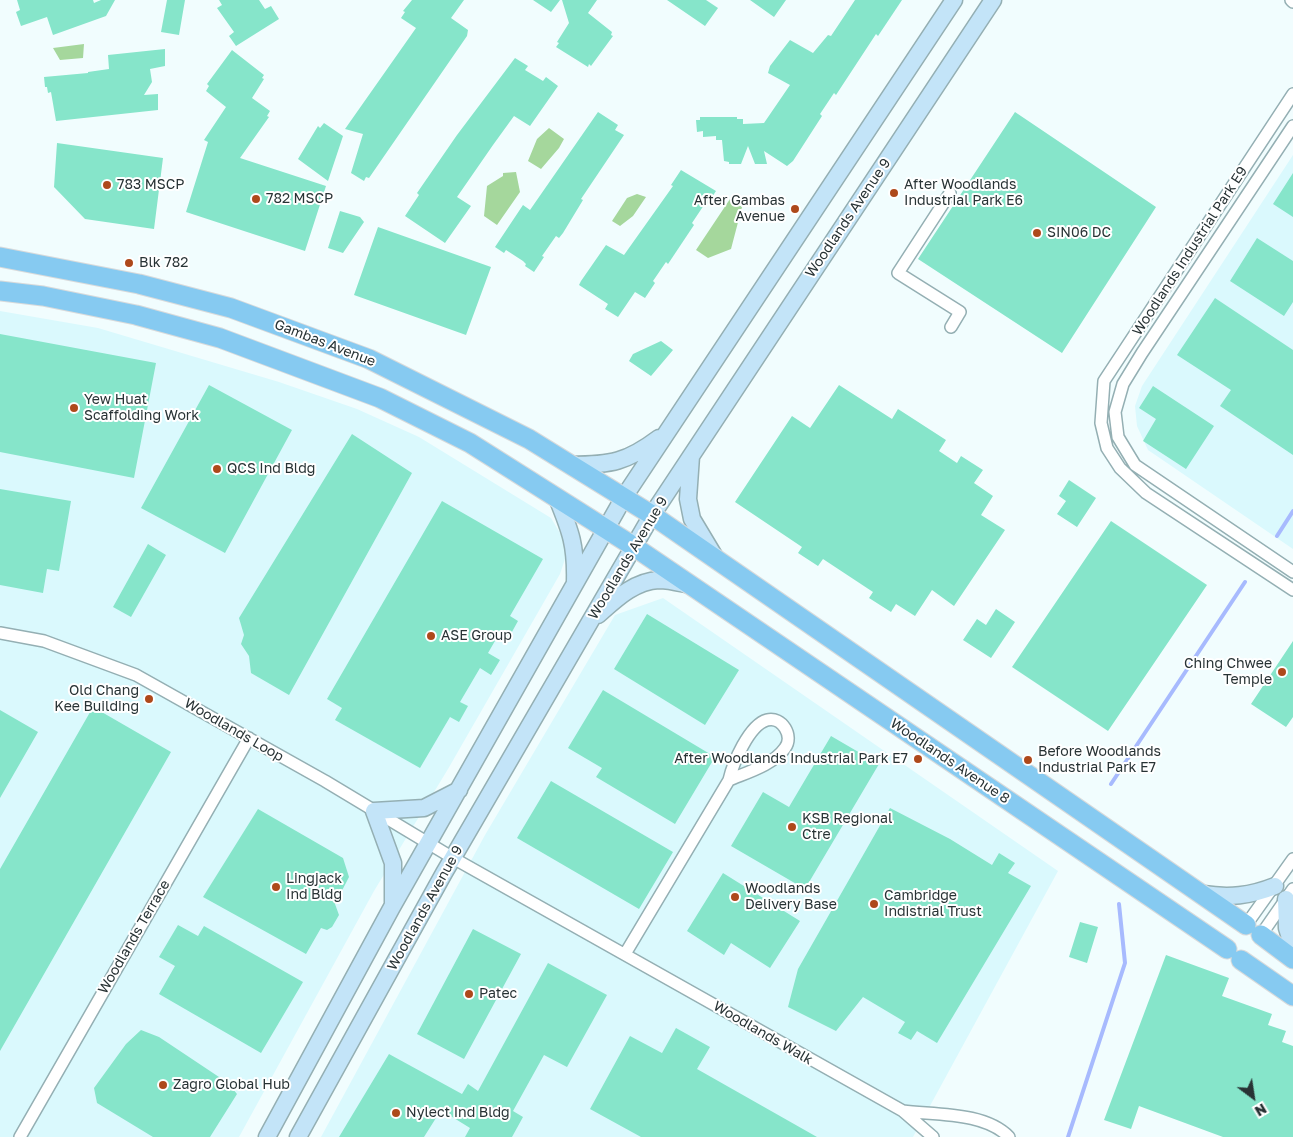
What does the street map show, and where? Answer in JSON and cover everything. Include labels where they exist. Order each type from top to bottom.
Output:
[{"type":"main road","name":"Woodlands Avenue 9","points":[[298,1137],[453,858],[633,546],[993,0]]},
{"type":"main road","name":"Woodlands Avenue 9","points":[[267,1137],[392,907],[624,497],[949,3]]},
{"type":"main road","name":"Gambas Avenue","points":[[0,257],[139,284],[231,308],[305,334],[369,360],[455,400],[571,464],[624,497]]},
{"type":"main road","points":[[0,291],[43,296],[136,315],[220,338],[380,398],[470,443],[605,530]]},
{"type":"main road","points":[[571,464],[602,464],[623,460],[638,454],[668,432]]},
{"type":"main road","points":[[691,456],[688,499],[692,519],[716,559]]},
{"type":"main road","points":[[624,497],[1203,894],[1293,959]]},
{"type":"main road","points":[[557,498],[576,554],[575,584]]},
{"type":"main road","name":"Woodlands Avenue 8","points":[[605,530],[633,546],[1293,996]]},
{"type":"main road","points":[[588,623],[622,594],[638,585],[658,580],[690,585]]},
{"type":"main road","points":[[392,907],[393,863],[374,811],[424,808],[460,788]]},
{"type":"main road","points":[[1203,894],[1225,897],[1253,894],[1275,886]]},
{"type":"main road","points":[[1289,894],[1287,928],[1293,948]]},
{"type":"street","name":"Woodlands Industrial Park E9","points":[[1293,94],[1104,381],[1100,413],[1107,448],[1120,468],[1146,493],[1293,590]]},
{"type":"street","name":"Woodlands Industrial Park E9","points":[[1293,126],[1142,353],[1123,384],[1114,412],[1118,438],[1135,466],[1293,572]]},
{"type":"street","points":[[950,193],[898,273],[960,312],[951,327]]},
{"type":"street","name":"Woodlands Loop","points":[[0,633],[44,641],[136,675],[249,738],[429,842],[453,858]]},
{"type":"street","points":[[625,954],[728,780],[733,762],[755,727],[766,720],[772,720],[780,722],[786,728],[789,738],[787,746],[779,754],[766,764],[728,780]]},
{"type":"street","name":"Woodlands Terrace","points":[[20,1137],[249,738]]},
{"type":"street","name":"Woodlands Walk","points":[[453,858],[903,1111],[933,1137]]},
{"type":"street","points":[[1253,930],[1275,886],[1293,859]]},
{"type":"street","points":[[1253,930],[1289,894]]},
{"type":"street","name":"Woodlands Walk","points":[[903,1111],[983,1120],[1002,1130],[1009,1137]]},
{"type":"shaded area","points":[[1293,155],[1293,549],[1148,450],[1137,426],[1135,406],[1142,386]]},
{"type":"shaded area","points":[[0,311],[98,328],[279,382],[357,409],[419,437],[551,518],[563,538],[566,556],[560,574],[448,769],[374,891],[239,1137],[0,1137]]},
{"type":"shaded area","points":[[663,598],[1058,871],[913,1137],[321,1137],[485,835],[615,615]]},
{"type":"green space","points":[[84,44],[83,58],[60,60],[53,48]]},
{"type":"green space","points":[[549,128],[564,139],[559,148],[541,169],[528,161],[537,139]]},
{"type":"green space","points":[[516,172],[520,192],[497,225],[484,216],[487,186],[503,176],[503,173]]},
{"type":"green space","points":[[637,194],[646,197],[633,216],[620,226],[612,221],[627,198]]},
{"type":"green space","points":[[730,199],[742,207],[731,249],[708,258],[696,250]]},
{"type":"building","points":[[17,0],[93,0],[94,3],[101,0],[115,0],[106,16],[53,35],[47,17],[21,26],[16,12],[20,10]]},
{"type":"building","points":[[167,0],[185,0],[179,35],[161,32]]},
{"type":"building","points":[[219,0],[259,0],[265,9],[271,6],[279,19],[236,46],[229,36],[234,32],[217,8],[222,5]]},
{"type":"building","points":[[412,0],[464,0],[451,18],[468,30],[467,36],[369,178],[366,177],[364,181],[351,173],[363,134],[345,129],[416,28],[401,18],[405,12],[403,11]]},
{"type":"building","points":[[533,0],[560,0],[551,12]]},
{"type":"building","points":[[562,0],[597,0],[588,13],[612,32],[611,35],[613,36],[591,66],[589,64],[588,67],[556,47],[559,43],[557,42],[569,23]]},
{"type":"building","points":[[667,0],[706,0],[718,8],[705,26]]},
{"type":"building","points":[[750,0],[786,0],[774,17]]},
{"type":"building","points":[[855,0],[902,0],[878,36],[876,34],[836,95],[834,93],[820,114],[822,116],[793,161],[787,166],[764,151],[767,164],[755,164],[748,146],[741,164],[729,164],[729,162],[724,161],[722,140],[716,140],[716,136],[703,137],[703,131],[697,132],[696,120],[700,120],[700,117],[737,117],[737,119],[743,119],[743,124],[764,123],[790,85],[768,73],[770,66],[790,40],[813,53],[828,35],[831,36]]},
{"type":"building","points":[[165,49],[165,66],[150,69],[152,82],[144,95],[158,94],[158,110],[56,121],[51,92],[48,93],[47,87],[45,87],[44,77],[109,69],[108,55]]},
{"type":"building","name":"782 MSCP","points":[[232,50],[264,75],[262,78],[264,79],[252,98],[270,111],[267,116],[269,117],[240,158],[326,186],[305,251],[186,212],[208,142],[204,140],[226,107],[206,91],[209,86],[207,84]]},
{"type":"building","points":[[515,58],[528,66],[525,70],[543,81],[546,77],[558,86],[530,126],[514,116],[493,145],[457,197],[471,206],[445,243],[405,216],[419,195],[417,193],[457,135]]},
{"type":"building","points":[[598,112],[618,125],[615,130],[624,135],[581,199],[583,200],[563,233],[559,238],[556,236],[542,256],[544,257],[534,272],[525,266],[526,264],[523,261],[506,250],[504,253],[495,247],[523,205],[530,210]]},
{"type":"building","name":"SIN06 DC","points":[[1015,112],[1156,207],[1062,353],[918,259]]},
{"type":"building","points":[[324,123],[343,136],[328,181],[298,159],[318,126],[320,128]]},
{"type":"building","name":"783 MSCP","points":[[57,143],[163,158],[154,229],[85,219],[54,187]]},
{"type":"building","points":[[681,170],[716,191],[692,223],[694,225],[668,264],[666,262],[653,281],[655,283],[645,298],[635,292],[618,317],[605,309],[608,304],[579,285],[606,245],[624,255],[673,186],[671,185]]},
{"type":"building","points":[[1293,173],[1293,217],[1273,204]]},
{"type":"building","points":[[340,211],[360,217],[364,222],[343,253],[328,248]]},
{"type":"building","points":[[378,227],[491,267],[466,335],[354,295]]},
{"type":"building","points":[[1257,238],[1293,261],[1293,302],[1284,316],[1230,281]]},
{"type":"building","points":[[1215,298],[1293,350],[1293,455],[1220,406],[1231,390],[1177,355]]},
{"type":"building","name":"Yew Huat Scaffolding Work","points":[[0,334],[156,363],[134,478],[0,452]]},
{"type":"building","points":[[661,341],[673,350],[651,376],[629,361],[633,354]]},
{"type":"building","name":"QCS Ind Bldg","points":[[209,385],[292,430],[225,553],[141,508]]},
{"type":"building","points":[[839,385],[892,419],[898,409],[946,440],[939,451],[957,463],[961,456],[983,470],[974,483],[993,496],[981,515],[1005,530],[954,606],[932,590],[915,616],[896,604],[891,612],[869,598],[873,592],[823,559],[818,566],[798,553],[802,547],[735,502],[792,416],[810,428]]},
{"type":"building","points":[[1153,386],[1214,426],[1186,469],[1143,441],[1156,419],[1139,408]]},
{"type":"building","points":[[352,434],[412,473],[289,695],[251,673],[249,656],[241,644],[244,635],[239,618]]},
{"type":"building","points":[[1069,480],[1096,498],[1077,527],[1057,514],[1066,501],[1059,496]]},
{"type":"building","points":[[0,489],[71,501],[59,571],[47,569],[43,593],[0,585]]},
{"type":"building","name":"ASE Group","points":[[442,501],[543,559],[510,616],[518,621],[508,639],[499,634],[488,653],[500,660],[491,675],[480,668],[460,702],[468,706],[459,722],[450,717],[420,768],[335,720],[342,708],[327,699]]},
{"type":"building","points":[[1111,521],[1207,585],[1108,731],[1012,667]]},
{"type":"building","points":[[148,544],[166,555],[131,617],[113,607]]},
{"type":"building","points":[[996,609],[1015,622],[991,658],[963,640],[977,619],[986,625]]},
{"type":"building","points":[[647,614],[739,670],[705,725],[614,669]]},
{"type":"building","name":"Ching Chwee Temple","points":[[1293,641],[1293,717],[1286,727],[1251,704]]},
{"type":"building","points":[[603,690],[715,757],[675,824],[596,777],[602,768],[568,748]]},
{"type":"building","points":[[93,707],[171,752],[0,1051],[0,869]]},
{"type":"building","points":[[0,710],[38,732],[0,798]]},
{"type":"building","name":"KSB Regional Ctre","points":[[831,736],[879,764],[805,889],[731,846],[763,792],[789,807]]},
{"type":"building","points":[[551,781],[673,852],[639,909],[517,838]]},
{"type":"building","points":[[890,808],[950,839],[992,865],[999,853],[1015,863],[1008,873],[1031,886],[937,1043],[917,1031],[911,1040],[898,1033],[905,1022],[863,997],[836,1031],[788,1007],[798,969]]},
{"type":"building","name":"Lingjack Ind Bldg","points":[[258,809],[343,858],[349,877],[335,904],[339,915],[332,927],[327,930],[321,928],[306,954],[203,897]]},
{"type":"building","name":"Woodlands Delivery Base","points":[[723,873],[800,921],[770,968],[731,943],[724,955],[687,931]]},
{"type":"building","points":[[1080,922],[1098,927],[1087,963],[1069,957]]},
{"type":"building","points":[[178,925],[198,936],[204,926],[303,982],[261,1053],[159,994],[175,966],[159,957]]},
{"type":"building","name":"Patec","points":[[473,929],[521,954],[464,1059],[417,1034]]},
{"type":"building","points":[[1166,955],[1229,978],[1222,996],[1272,1014],[1268,1025],[1286,1031],[1282,1042],[1293,1046],[1293,1137],[1223,1137],[1139,1106],[1131,1129],[1104,1120]]},
{"type":"building","points":[[548,963],[607,995],[567,1067],[544,1055],[513,1111],[523,1117],[512,1137],[465,1137],[470,1128],[441,1110],[424,1137],[339,1137],[389,1054],[462,1094],[468,1084],[478,1091]]},
{"type":"building","points":[[676,1028],[710,1047],[697,1069],[817,1137],[641,1137],[590,1109],[630,1036],[662,1053]]},
{"type":"building","name":"Zagro Global Hub","points":[[141,1030],[159,1037],[228,1083],[237,1094],[210,1137],[153,1137],[97,1103],[94,1088],[126,1044]]},
{"type":"waterway","points":[[1277,536],[1293,511]]},
{"type":"waterway","points":[[1111,784],[1245,582]]},
{"type":"waterway","points":[[1068,1137],[1125,963],[1119,904]]},
{"type":"place","name":"783 MSCP","points":[[107,185]]},
{"type":"place","name":"After Woodlands Industrial Park E6","points":[[894,193]]},
{"type":"place","name":"782 MSCP","points":[[256,199]]},
{"type":"place","name":"After Gambas Avenue","points":[[795,209]]},
{"type":"place","name":"SIN06 DC","points":[[1037,233]]},
{"type":"place","name":"Blk 782","points":[[129,263]]},
{"type":"place","name":"Yew Huat Scaffolding Work","points":[[74,408]]},
{"type":"place","name":"QCS Ind Bldg","points":[[217,469]]},
{"type":"place","name":"ASE Group","points":[[431,636]]},
{"type":"place","name":"Ching Chwee Temple","points":[[1282,672]]},
{"type":"place","name":"Old Chang Kee Building","points":[[149,699]]},
{"type":"place","name":"After Woodlands Industrial Park E7","points":[[918,759]]},
{"type":"place","name":"Before Woodlands Industrial Park E7","points":[[1028,760]]},
{"type":"place","name":"KSB Regional Ctre","points":[[792,827]]},
{"type":"place","name":"Lingjack Ind Bldg","points":[[276,887]]},
{"type":"place","name":"Woodlands Delivery Base","points":[[735,897]]},
{"type":"place","name":"Cambridge Indistrial Trust","points":[[874,904]]},
{"type":"place","name":"Patec","points":[[469,994]]},
{"type":"place","name":"Zagro Global Hub","points":[[163,1085]]},
{"type":"place","name":"Nylect Ind Bldg","points":[[396,1113]]}]
